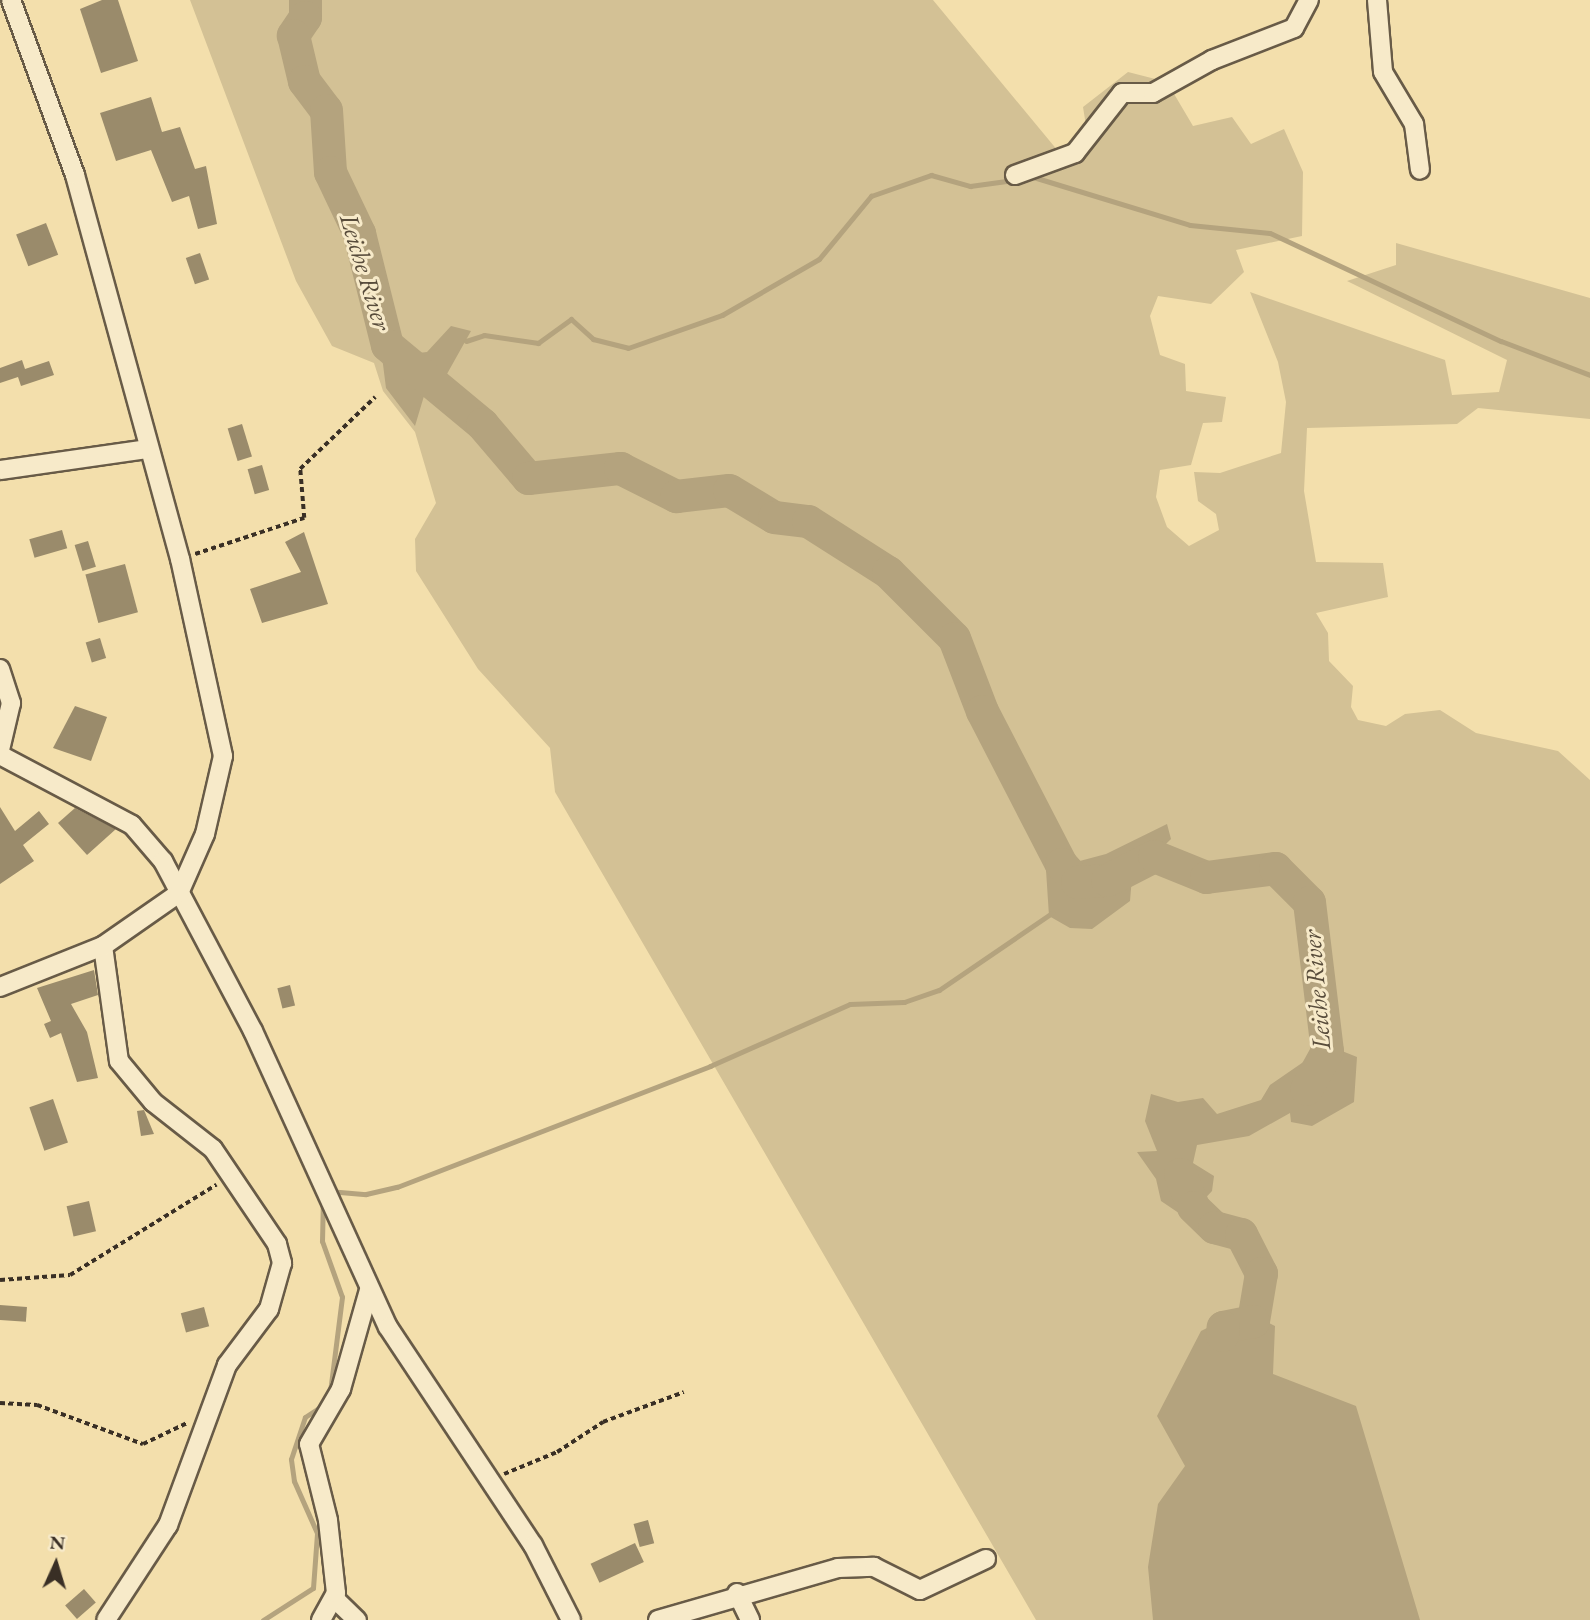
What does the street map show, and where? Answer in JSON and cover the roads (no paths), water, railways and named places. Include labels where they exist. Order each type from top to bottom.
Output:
[{"type":"street","points":[[0,987],[103,946],[179,893],[205,834],[223,756],[180,559],[147,449],[75,175],[11,0]]},
{"type":"street","points":[[1015,175],[1075,153],[1122,93],[1153,93],[1212,60],[1294,28],[1303,21],[1309,0]]},
{"type":"street","points":[[1377,0],[1383,72],[1414,124],[1420,170]]},
{"type":"street","points":[[0,470],[147,449]]},
{"type":"street","points":[[0,669],[11,704],[0,750]]},
{"type":"street","points":[[0,755],[132,825],[149,841],[253,1031],[369,1290],[407,1360],[491,1482],[571,1620]]},
{"type":"street","points":[[103,946],[120,1061],[169,1118],[203,1138],[277,1244],[282,1263],[269,1309],[227,1365],[168,1525],[106,1620]]},
{"type":"street","points":[[357,1620],[336,1600],[328,1520],[309,1444],[341,1389],[369,1290]]},
{"type":"street","points":[[658,1620],[737,1594],[863,1566],[920,1590],[986,1559]]},
{"type":"street","points":[[737,1594],[750,1620]]},
{"type":"street","points":[[321,1620],[336,1600]]},
{"type":"waterway","points":[[305,0],[305,17],[293,35],[304,81],[326,110],[330,172],[359,233],[387,345],[482,424],[528,478],[620,468],[676,496],[729,490],[774,517],[808,521],[888,572],[954,638],[982,711],[1061,864],[1077,882],[1107,880],[1154,856],[1206,877],[1275,868],[1309,902],[1327,1051],[1306,1089]]},
{"type":"waterway","points":[[466,341],[484,335],[538,343],[571,319],[593,339],[628,348],[722,315],[819,259],[871,196],[931,175],[970,186],[1014,180]]},
{"type":"waterway","points":[[1030,176],[1190,225],[1270,233],[1501,341],[1590,375]]},
{"type":"waterway","points":[[328,1191],[366,1194],[397,1187],[710,1066],[850,1004],[904,1002],[939,990],[1052,913]]},
{"type":"waterway","name":"Leiche River","points":[[1180,1174],[1193,1207],[1214,1227],[1241,1234],[1261,1273],[1253,1321],[1223,1327],[1222,1335]]},
{"type":"waterway","points":[[323,1197],[322,1241],[342,1297],[330,1392]]},
{"type":"waterway","points":[[263,1620],[313,1588],[317,1533],[294,1481],[291,1459],[305,1417],[325,1404]]}]
